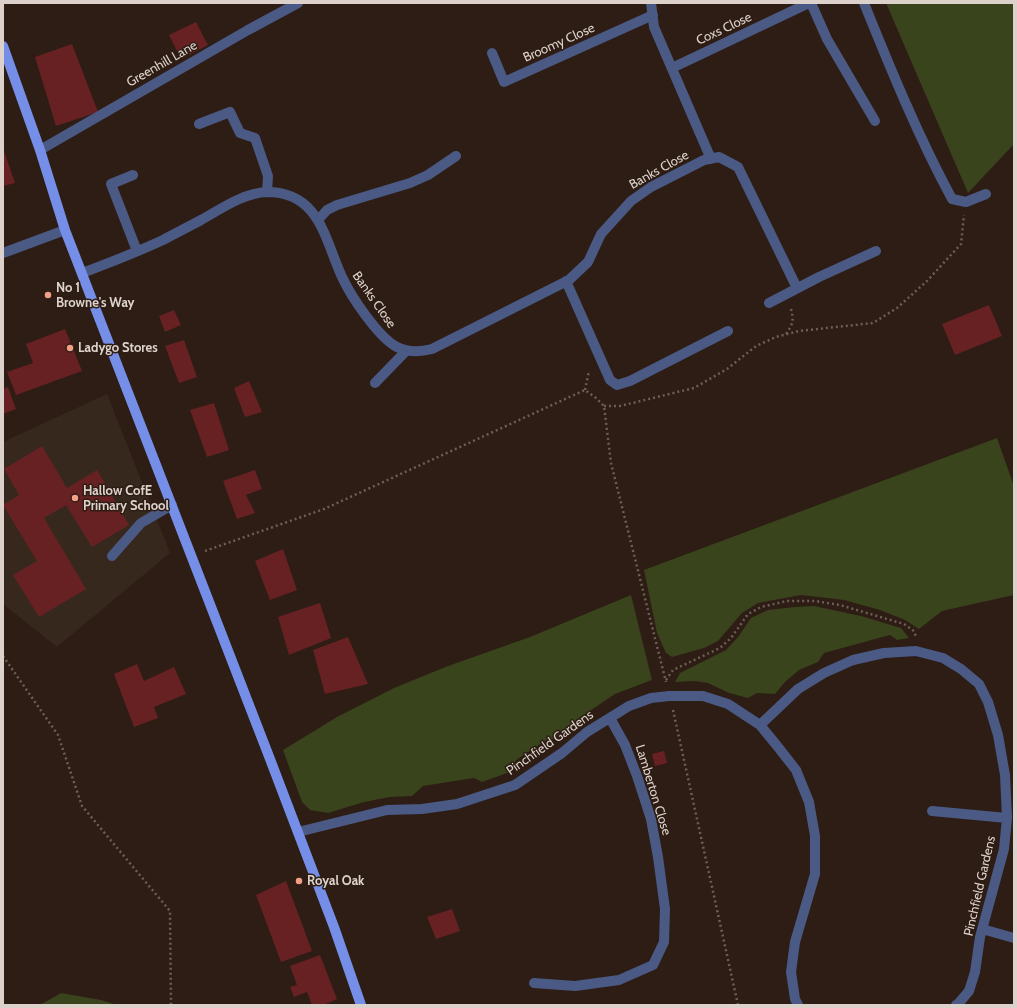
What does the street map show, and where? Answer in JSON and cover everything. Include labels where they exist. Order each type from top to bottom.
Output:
[{"type":"main road","points":[[3,46],[40,150],[65,230],[298,832],[361,1005]]},
{"type":"street","name":"Greenhill Lane","points":[[40,150],[248,30],[298,3]]},
{"type":"street","name":"Banks Close","points":[[651,3],[654,27],[711,159]]},
{"type":"street","name":"Coxs Close","points":[[672,68],[810,3],[827,39],[874,121]]},
{"type":"street","points":[[864,3],[902,96],[934,166],[952,199],[966,202],[986,194]]},
{"type":"street","name":"Broomy Close","points":[[492,53],[504,82],[652,15]]},
{"type":"street","points":[[199,124],[230,112],[240,133],[254,138],[268,176],[267,192]]},
{"type":"street","points":[[318,220],[327,210],[337,204],[410,183],[428,175],[456,156]]},
{"type":"street","name":"Banks Close","points":[[82,273],[137,251],[190,226],[244,197],[267,192],[286,195],[303,203],[318,220],[327,239],[337,267],[349,291],[368,318],[387,340],[396,347],[424,352],[566,281],[588,262],[601,234],[630,201],[664,180],[704,160],[719,157],[738,167],[797,288]]},
{"type":"street","points":[[132,175],[111,184],[137,251]]},
{"type":"street","points":[[3,253],[65,230]]},
{"type":"street","points":[[769,303],[819,277],[876,251]]},
{"type":"street","points":[[566,281],[610,380],[617,385],[630,381],[728,331]]},
{"type":"street","points":[[375,383],[406,350]]},
{"type":"street","points":[[112,556],[141,522],[172,505]]},
{"type":"street","name":"Pinchfield Gardens","points":[[760,725],[798,689],[824,673],[853,660],[884,653],[916,651],[943,658],[979,684],[988,702],[998,736],[1005,775],[1006,818],[1004,849],[982,929],[975,972],[969,991],[956,1005]]},
{"type":"street","name":"Pinchfield Gardens","points":[[298,832],[387,810],[422,809],[457,804],[514,785],[562,753],[587,732],[629,706],[651,698],[669,696],[703,696],[728,704],[760,725],[796,770],[809,802],[815,836],[815,874],[795,942],[791,972],[795,999],[798,1005]]},
{"type":"street","name":"Lamberton Close","points":[[534,983],[575,986],[619,980],[653,965],[664,942],[665,909],[651,819],[625,745],[610,718]]},
{"type":"street","points":[[932,811],[1006,818]]},
{"type":"street","points":[[982,929],[1014,938]]},
{"type":"path","points":[[191,556],[324,509],[585,390],[604,406],[620,406],[694,388],[727,369],[756,346],[776,336],[799,331],[873,323],[896,308],[928,281],[961,244],[966,202]]},
{"type":"path","points":[[786,294],[792,314],[792,325],[786,334]]},
{"type":"path","points":[[666,681],[674,670],[720,648],[731,638],[748,614],[761,607],[787,601],[815,601],[840,605],[904,624],[914,631],[921,653]]},
{"type":"path","points":[[3,656],[58,736],[82,806],[170,911],[171,1005]]},
{"type":"shaded area","name":"Hallow CofE Primary School","points":[[107,394],[170,553],[57,647],[3,604],[3,442]]},
{"type":"green space","points":[[886,3],[1014,3],[1014,144],[968,193]]},
{"type":"green space","points":[[997,438],[1014,486],[1014,595],[942,611],[919,629],[905,620],[880,610],[844,600],[801,595],[758,603],[742,613],[718,641],[704,648],[672,657],[666,653],[657,633],[644,570]]},
{"type":"green space","points":[[631,595],[652,680],[615,694],[575,721],[553,739],[548,739],[516,760],[510,772],[482,782],[474,778],[423,786],[412,796],[390,797],[364,802],[328,813],[310,810],[302,802],[283,750],[337,717],[394,688],[448,666],[530,637]]},
{"type":"green space","points":[[814,606],[861,616],[901,628],[909,638],[897,640],[890,635],[824,653],[818,662],[799,670],[785,682],[775,694],[757,693],[748,698],[729,693],[708,683],[694,681],[675,682],[680,673],[726,650],[738,637],[751,618],[768,610]]},
{"type":"green space","points":[[61,993],[101,1000],[117,1005],[40,1005]]},
{"type":"building","points":[[196,22],[208,45],[181,59],[169,35]]},
{"type":"building","points":[[72,44],[98,112],[56,126],[35,57]]},
{"type":"building","points":[[3,148],[15,183],[3,186]]},
{"type":"building","points":[[989,305],[1002,336],[955,355],[942,324]]},
{"type":"building","points":[[174,310],[181,325],[165,332],[159,316]]},
{"type":"building","points":[[65,329],[82,371],[16,395],[7,372],[33,363],[26,344]]},
{"type":"building","points":[[184,340],[197,377],[179,383],[165,346]]},
{"type":"building","points":[[249,381],[262,412],[245,417],[234,388]]},
{"type":"building","points":[[8,387],[16,409],[3,414],[3,389]]},
{"type":"building","points":[[214,403],[229,450],[207,457],[190,410]]},
{"type":"building","points":[[42,446],[67,488],[97,470],[129,525],[92,547],[66,505],[44,518],[86,589],[39,617],[13,575],[37,561],[3,505],[19,495],[4,469]]},
{"type":"building","points":[[255,470],[262,489],[246,495],[255,513],[237,519],[223,481]]},
{"type":"building","points":[[283,549],[297,590],[270,600],[255,561]]},
{"type":"building","points":[[320,603],[331,638],[289,655],[278,617]]},
{"type":"building","points":[[348,637],[368,684],[325,694],[313,650]]},
{"type":"building","points":[[137,664],[144,681],[174,667],[186,694],[154,707],[158,718],[134,727],[114,674]]},
{"type":"building","points":[[664,751],[667,763],[655,766],[652,754]]},
{"type":"building","points":[[286,881],[312,951],[281,962],[256,895]]},
{"type":"building","points":[[452,909],[460,931],[436,939],[427,917]]},
{"type":"building","points":[[320,955],[337,999],[323,1005],[312,1005],[307,992],[294,997],[290,987],[297,985],[290,966]]},
{"type":"place","name":"No 1 Browne's Way","points":[[48,295]]},
{"type":"place","name":"Ladygo Stores","points":[[70,348]]},
{"type":"place","name":"Hallow CofE Primary School","points":[[75,498]]},
{"type":"place","name":"Royal Oak","points":[[299,881]]}]
